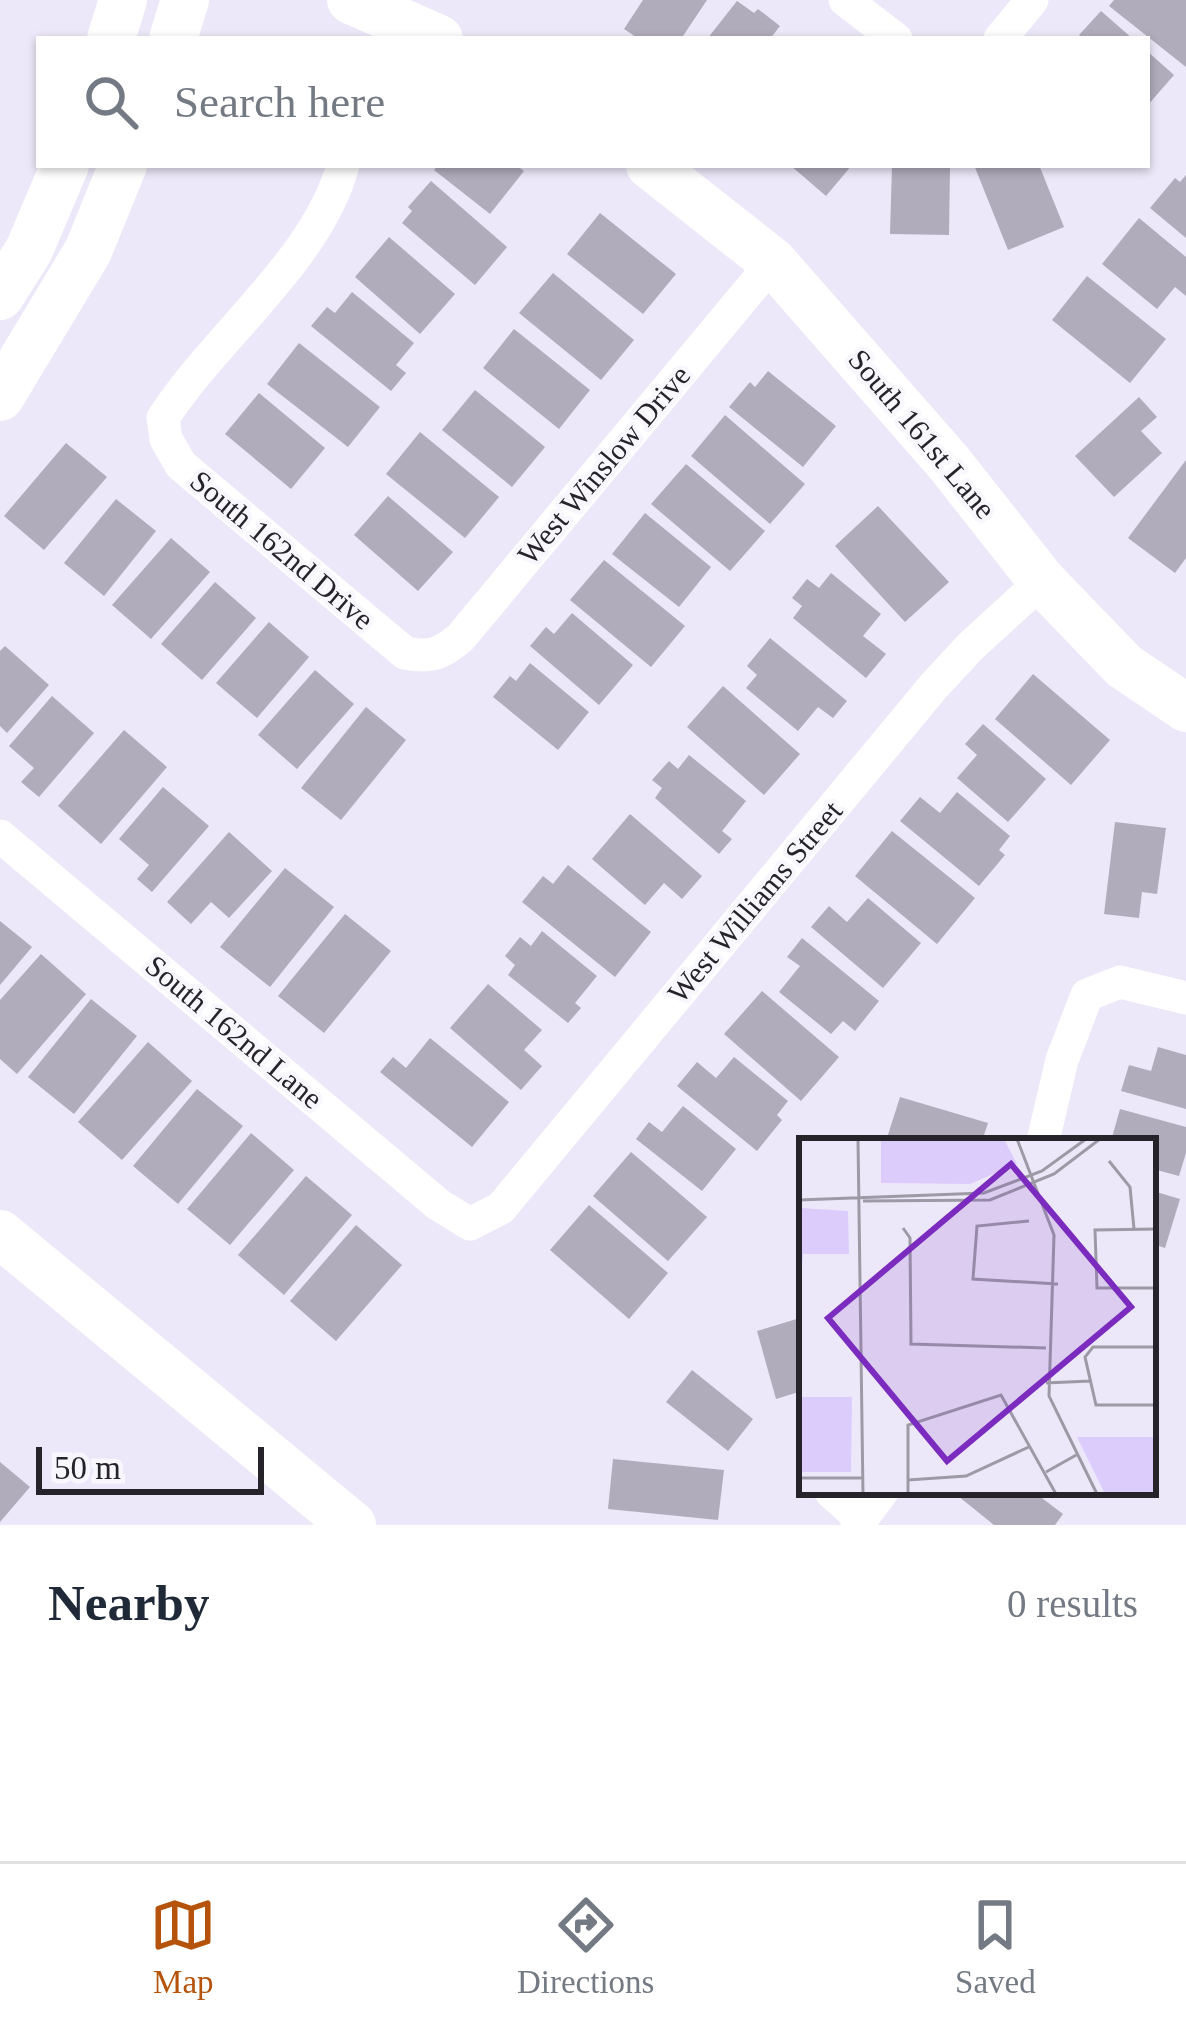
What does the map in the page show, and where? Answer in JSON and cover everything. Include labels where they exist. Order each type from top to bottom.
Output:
[{"type":"main road","points":[[112,36],[123,0]]},
{"type":"main road","points":[[174,36],[185,0]]},
{"type":"main road","points":[[351,0],[432,36]]},
{"type":"main road","points":[[0,296],[29,250],[64,168]]},
{"type":"main road","points":[[0,397],[88,251],[122,168]]},
{"type":"main road","name":"South 161st Lane","points":[[654,168],[772,262],[950,463],[1042,581],[1124,666],[1186,709]]},
{"type":"main road","points":[[0,1234],[352,1525]]},
{"type":"street","points":[[845,0],[892,36]]},
{"type":"street","points":[[1002,36],[1032,0]]},
{"type":"street","name":"South 162nd Drive","points":[[342,168],[335,196],[288,262],[179,393],[163,418],[166,439],[181,465],[405,652],[427,657]]},
{"type":"street","name":"West Winslow Drive","points":[[427,657],[445,651],[461,637],[772,262]]},
{"type":"street","name":"West Williams Street","points":[[470,1224],[501,1208],[933,687],[1042,581]]},
{"type":"street","name":"South 162nd Lane","points":[[0,836],[439,1205],[470,1224]]},
{"type":"street","points":[[1044,1138],[1062,1060],[1087,995],[1120,982],[1186,998]]},
{"type":"street","points":[[834,1495],[859,1522],[880,1495]]},
{"type":"building","points":[[643,0],[707,0],[683,36],[634,36],[624,29]]},
{"type":"building","points":[[1114,0],[1186,0],[1186,67],[1150,36],[1109,6]]},
{"type":"building","points":[[737,1],[754,13],[758,9],[780,26],[772,36],[709,36]]},
{"type":"building","points":[[1101,11],[1130,36],[1080,36]]},
{"type":"building","points":[[1150,54],[1174,75],[1150,103]]},
{"type":"building","points":[[520,168],[524,171],[490,214],[434,170]]},
{"type":"building","points":[[793,168],[849,168],[826,196]]},
{"type":"building","points":[[892,168],[950,168],[949,235],[890,234]]},
{"type":"building","points":[[975,168],[1040,168],[1064,227],[1008,250]]},
{"type":"building","points":[[1186,175],[1186,238],[1150,208],[1175,178],[1180,182]]},
{"type":"building","points":[[431,181],[507,247],[475,285],[402,223],[412,211],[408,207]]},
{"type":"building","points":[[600,213],[676,274],[643,314],[567,254]]},
{"type":"building","points":[[1139,218],[1186,257],[1186,296],[1175,287],[1157,309],[1102,264]]},
{"type":"building","points":[[389,237],[455,294],[420,334],[355,277]]},
{"type":"building","points":[[553,273],[634,340],[601,380],[519,313]]},
{"type":"building","points":[[1087,276],[1166,339],[1130,383],[1052,320]]},
{"type":"building","points":[[352,292],[414,343],[396,365],[406,373],[391,391],[311,326],[327,307],[335,313]]},
{"type":"building","points":[[514,329],[590,390],[559,429],[483,368]]},
{"type":"building","points":[[299,343],[380,407],[348,447],[267,384]]},
{"type":"building","points":[[768,371],[836,426],[803,467],[729,407],[750,382],[755,387]]},
{"type":"building","points":[[475,390],[545,447],[512,487],[442,430]]},
{"type":"building","points":[[259,393],[325,448],[291,489],[225,434]]},
{"type":"building","points":[[1139,397],[1157,417],[1141,431],[1162,453],[1114,497],[1075,456]]},
{"type":"building","points":[[725,415],[805,484],[770,524],[691,456]]},
{"type":"building","points":[[420,432],[499,497],[465,538],[386,474]]},
{"type":"building","points":[[66,443],[107,477],[44,550],[4,516]]},
{"type":"building","points":[[1186,460],[1186,558],[1175,573],[1128,538]]},
{"type":"building","points":[[686,464],[765,531],[730,571],[651,504]]},
{"type":"building","points":[[388,496],[453,552],[418,591],[354,535]]},
{"type":"building","points":[[116,499],[156,531],[104,596],[64,563]]},
{"type":"building","points":[[878,506],[949,582],[905,622],[835,546]]},
{"type":"building","points":[[645,513],[711,567],[679,607],[612,554]]},
{"type":"building","points":[[171,538],[210,572],[151,639],[112,605]]},
{"type":"building","points":[[604,560],[685,626],[651,667],[570,600]]},
{"type":"building","points":[[831,573],[881,614],[863,636],[886,654],[866,678],[793,618],[802,606],[792,598],[807,579],[819,588]]},
{"type":"building","points":[[215,582],[256,618],[202,680],[161,644]]},
{"type":"building","points":[[572,613],[633,665],[599,705],[530,646],[546,627],[554,634]]},
{"type":"building","points":[[269,622],[309,657],[257,718],[216,683]]},
{"type":"building","points":[[770,638],[847,701],[833,718],[818,707],[798,731],[746,688],[757,675],[747,666]]},
{"type":"building","points":[[5,646],[49,685],[7,733],[0,726],[0,651]]},
{"type":"building","points":[[530,663],[589,712],[558,750],[493,697],[510,676],[516,681]]},
{"type":"building","points":[[315,670],[354,704],[297,769],[258,735]]},
{"type":"building","points":[[1033,674],[1110,740],[1071,785],[995,719]]},
{"type":"building","points":[[723,686],[800,754],[764,795],[687,727]]},
{"type":"building","points":[[52,696],[94,733],[39,797],[21,782],[34,768],[9,746]]},
{"type":"building","points":[[366,707],[406,740],[341,820],[301,788]]},
{"type":"building","points":[[983,724],[1046,779],[1008,822],[957,778],[977,755],[965,744]]},
{"type":"building","points":[[124,730],[167,767],[101,844],[58,806]]},
{"type":"building","points":[[689,755],[746,801],[722,831],[732,839],[719,854],[655,798],[662,788],[652,780],[669,761],[678,769]]},
{"type":"building","points":[[163,787],[209,826],[152,892],[137,879],[149,865],[119,839]]},
{"type":"building","points":[[957,792],[1010,836],[999,850],[1005,855],[979,886],[900,821],[920,797],[940,813]]},
{"type":"building","points":[[630,814],[702,876],[682,899],[664,883],[645,905],[592,859]]},
{"type":"building","points":[[1115,822],[1166,828],[1157,894],[1142,892],[1139,918],[1104,914]]},
{"type":"building","points":[[892,831],[975,898],[937,944],[855,876]]},
{"type":"building","points":[[229,832],[272,871],[229,918],[211,902],[191,924],[167,902]]},
{"type":"building","points":[[568,865],[651,932],[615,977],[522,902],[543,876],[553,884]]},
{"type":"building","points":[[285,868],[334,907],[270,987],[220,947]]},
{"type":"building","points":[[868,898],[921,943],[883,988],[811,927],[829,906],[847,922]]},
{"type":"building","points":[[345,914],[391,951],[324,1033],[278,996]]},
{"type":"building","points":[[0,921],[32,947],[0,985]]},
{"type":"building","points":[[542,931],[597,976],[575,1003],[581,1008],[568,1023],[508,975],[515,965],[505,956],[520,937],[531,946]]},
{"type":"building","points":[[802,938],[879,1001],[855,1031],[843,1021],[831,1034],[779,992],[800,966],[787,957]]},
{"type":"building","points":[[41,954],[86,994],[17,1074],[0,1059],[0,1000]]},
{"type":"building","points":[[488,984],[542,1030],[524,1050],[542,1066],[521,1090],[450,1028]]},
{"type":"building","points":[[762,991],[839,1057],[801,1101],[724,1034]]},
{"type":"building","points":[[91,999],[137,1036],[74,1114],[28,1077]]},
{"type":"building","points":[[430,1038],[509,1102],[472,1147],[380,1072],[393,1057],[406,1068]]},
{"type":"building","points":[[148,1042],[192,1081],[122,1160],[78,1122]]},
{"type":"building","points":[[1158,1047],[1186,1055],[1186,1109],[1121,1091],[1129,1065],[1151,1071]]},
{"type":"building","points":[[734,1057],[788,1101],[777,1115],[782,1120],[757,1151],[677,1086],[697,1062],[716,1078]]},
{"type":"building","points":[[197,1089],[243,1126],[178,1204],[133,1166]]},
{"type":"building","points":[[900,1097],[988,1123],[983,1138],[887,1138]]},
{"type":"building","points":[[683,1106],[736,1149],[702,1191],[636,1139],[649,1122],[662,1132]]},
{"type":"building","points":[[1120,1109],[1186,1127],[1186,1153],[1179,1176],[1156,1170],[1156,1138],[1112,1138]]},
{"type":"building","points":[[251,1133],[294,1170],[230,1245],[187,1209]]},
{"type":"building","points":[[631,1152],[707,1217],[668,1261],[593,1196]]},
{"type":"building","points":[[306,1176],[352,1215],[284,1295],[238,1255]]},
{"type":"building","points":[[1156,1192],[1180,1199],[1165,1248],[1156,1245]]},
{"type":"building","points":[[589,1205],[668,1273],[629,1319],[550,1250]]},
{"type":"building","points":[[356,1225],[402,1265],[336,1341],[290,1301]]},
{"type":"building","points":[[799,1318],[799,1392],[776,1399],[757,1331]]},
{"type":"building","points":[[692,1370],[753,1419],[728,1451],[666,1402]]},
{"type":"building","points":[[613,1459],[724,1470],[718,1520],[608,1509]]},
{"type":"building","points":[[0,1462],[30,1487],[0,1522]]},
{"type":"building","points":[[1038,1495],[1063,1514],[1055,1525],[994,1525],[958,1496]]}]
